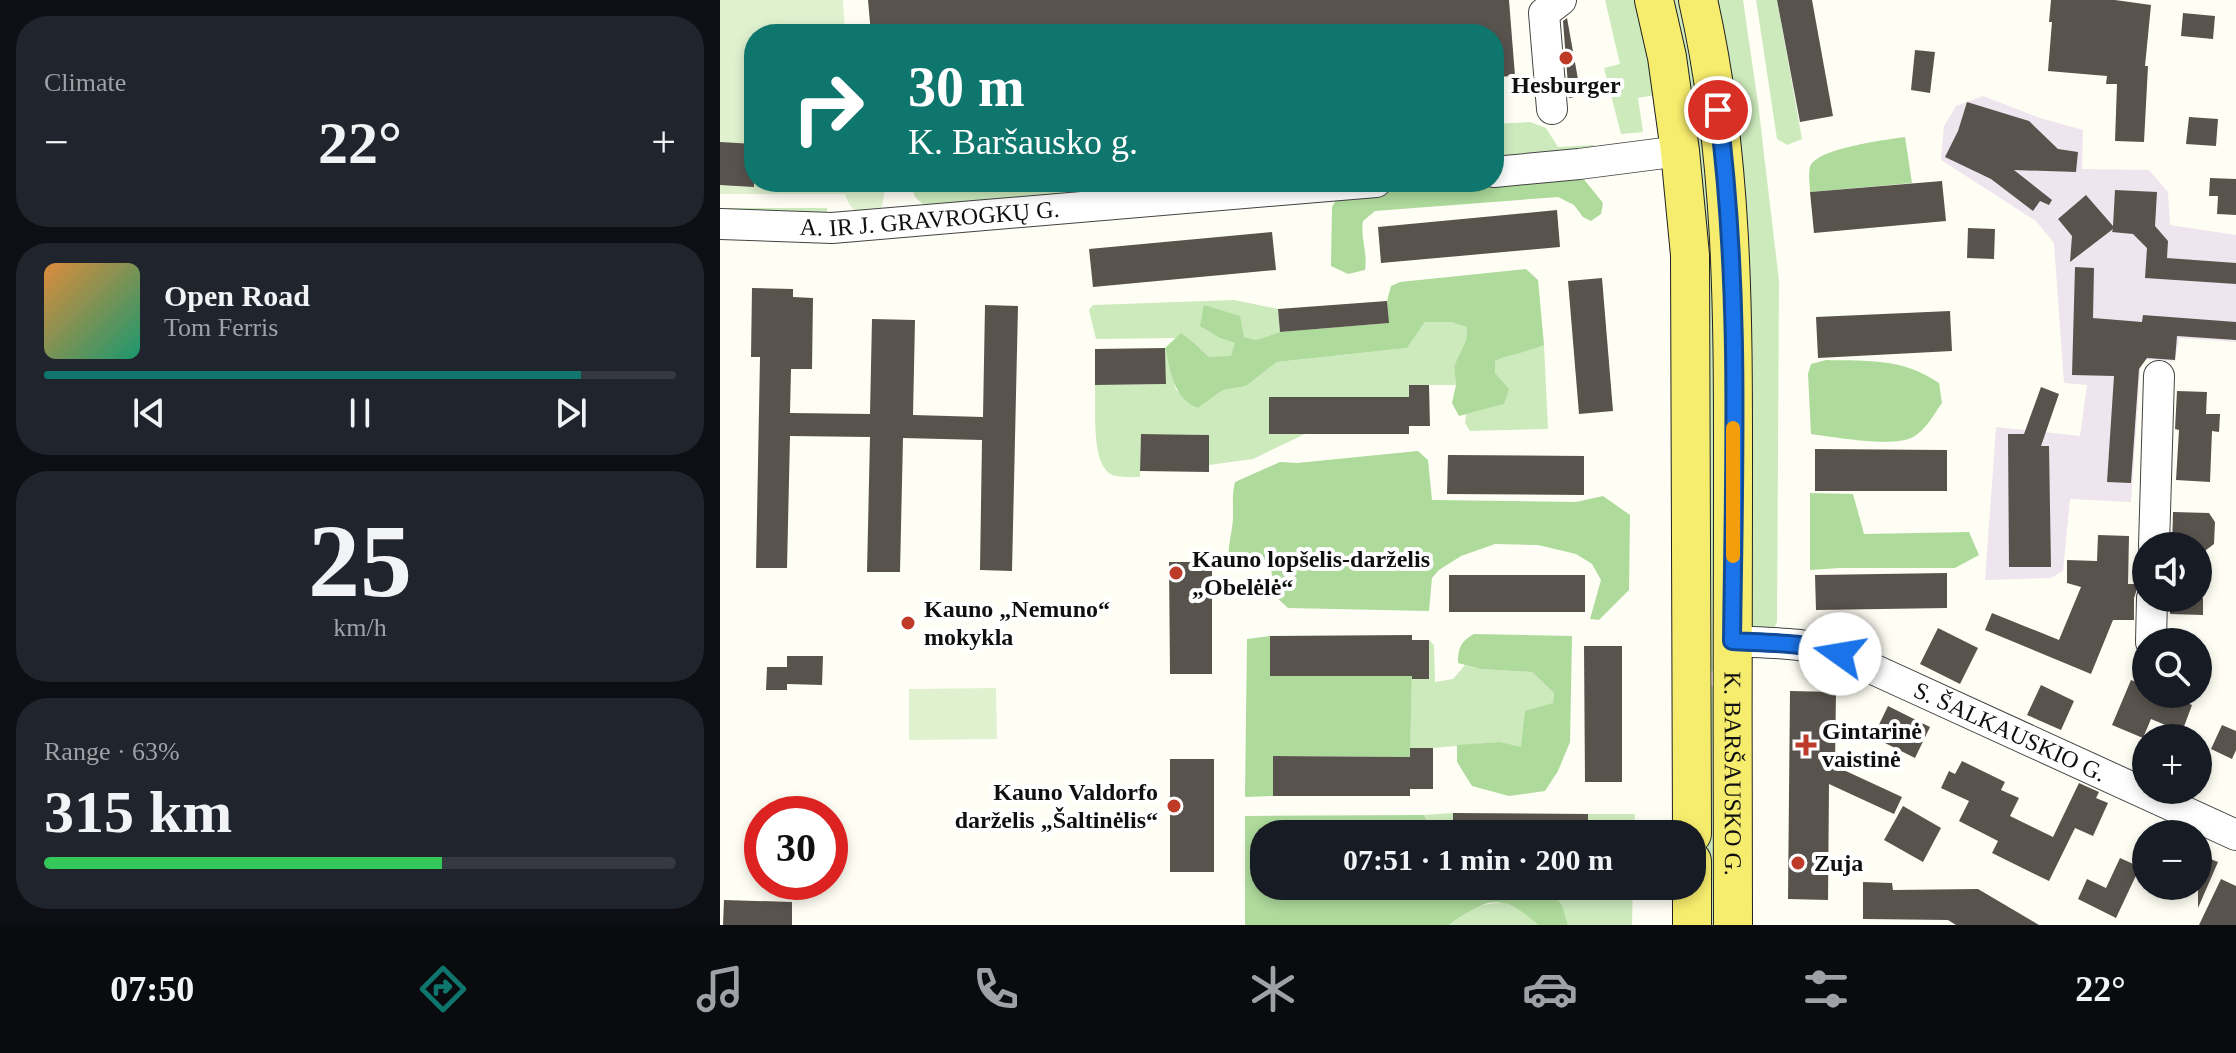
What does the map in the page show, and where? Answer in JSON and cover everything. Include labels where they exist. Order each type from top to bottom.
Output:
[{"type":"main road","name":"K. BARŠAUSKO G.","points":[[1654,0],[1667,57],[1690,255],[1692,820]]},
{"type":"main road","name":"K. BARŠAUSKO G.","points":[[1698,0],[1718,110],[1730,236],[1733,366],[1733,925]]},
{"type":"main road","name":"K. BARŠAUSKO G.","points":[[1692,900],[1692,925]]},
{"type":"street","points":[[1552,109],[1544,13],[1561,0]]},
{"type":"street","points":[[1504,171],[1680,151]]},
{"type":"street","name":"A. IR J. GRAVROGKŲ G.","points":[[720,224],[832,228],[1258,192]]},
{"type":"street","points":[[2154,532],[2159,376]]},
{"type":"street","name":"S. ŠALKAUSKIO G.","points":[[1732,641],[1807,646],[1840,654],[2236,835]]},
{"type":"shaded area","points":[[1983,96],[2040,118],[2083,130],[2082,169],[2149,170],[2168,192],[2170,225],[2236,235],[2236,342],[2179,338],[2175,361],[2141,359],[2131,502],[2070,499],[2063,571],[2051,578],[1985,580],[1996,427],[2080,436],[2087,385],[2064,383],[2054,243],[2036,221],[1941,160],[1944,126],[1956,106]]},
{"type":"green space","points":[[720,0],[843,0],[844,24],[744,24],[744,192],[884,192],[880,214],[857,212],[845,194],[720,194]]},
{"type":"green space","points":[[1605,0],[1637,0],[1655,95],[1638,98],[1643,132],[1621,134],[1604,68],[1620,64]]},
{"type":"green space","points":[[1669,0],[1678,0],[1707,169],[1715,287],[1716,671],[1706,671]]},
{"type":"green space","points":[[1715,0],[1743,0],[1779,281],[1777,622],[1774,629],[1756,631],[1750,623]]},
{"type":"green space","points":[[1756,0],[1777,0],[1802,139],[1787,145],[1777,139]]},
{"type":"green space","points":[[1530,122],[1546,128],[1558,147],[1594,145],[1592,149],[1504,159],[1504,123]]},
{"type":"green space","points":[[1905,137],[1912,183],[1810,192],[1810,167],[1815,160],[1853,146]]},
{"type":"green space","points":[[1582,177],[1603,203],[1601,214],[1591,221],[1583,217],[1574,205],[1558,197],[1375,211],[1363,221],[1365,270],[1348,274],[1331,266],[1332,207],[1346,192],[1504,192],[1504,180]]},
{"type":"green space","points":[[913,192],[1107,192],[924,205]]},
{"type":"green space","points":[[720,208],[827,208],[827,214],[720,213]]},
{"type":"green space","points":[[1526,269],[1538,280],[1544,345],[1495,361],[1495,373],[1509,389],[1504,404],[1459,416],[1452,403],[1456,385],[1454,366],[1466,340],[1467,327],[1451,322],[1425,322],[1407,348],[1277,362],[1246,386],[1223,390],[1198,408],[1183,398],[1171,375],[1165,348],[1181,333],[1209,357],[1231,356],[1235,343],[1200,326],[1204,305],[1240,316],[1244,337],[1256,340],[1280,332],[1388,323],[1387,301],[1391,286],[1400,282]]},
{"type":"green space","points":[[1234,300],[1278,309],[1280,332],[1256,340],[1220,338],[1235,343],[1232,357],[1209,357],[1181,334],[1176,338],[1096,339],[1089,310],[1093,305]]},
{"type":"green space","points":[[1425,322],[1451,322],[1467,326],[1466,340],[1454,366],[1456,385],[1409,385],[1409,397],[1270,397],[1269,434],[1305,434],[1253,459],[1209,465],[1209,435],[1141,434],[1140,477],[1109,473],[1099,457],[1095,385],[1166,384],[1165,348],[1176,390],[1198,408],[1223,390],[1246,386],[1277,362],[1407,348]]},
{"type":"green space","points":[[1544,345],[1548,429],[1470,431],[1465,423],[1466,414],[1504,404],[1495,373],[1495,361]]},
{"type":"green space","points":[[1826,360],[1885,362],[1912,369],[1939,383],[1942,403],[1922,430],[1904,440],[1863,441],[1811,434],[1808,374],[1811,364]]},
{"type":"green space","points":[[1418,451],[1428,460],[1432,500],[1576,502],[1603,496],[1630,515],[1629,590],[1599,620],[1590,619],[1601,580],[1592,564],[1576,554],[1538,545],[1495,544],[1461,556],[1439,570],[1432,578],[1429,611],[1288,608],[1275,596],[1271,569],[1262,556],[1229,562],[1235,482],[1280,462]]},
{"type":"green space","points":[[1810,493],[1853,494],[1864,534],[1969,532],[1979,555],[1955,568],[1810,570]]},
{"type":"green space","points":[[1474,634],[1572,636],[1570,742],[1558,771],[1545,791],[1509,796],[1472,786],[1457,762],[1457,745],[1500,742],[1521,747],[1525,711],[1553,703],[1554,693],[1532,672],[1481,669],[1458,663],[1461,646]]},
{"type":"green space","points":[[1270,636],[1270,676],[1412,676],[1410,757],[1274,756],[1273,796],[1245,797],[1247,639]]},
{"type":"green space","points":[[1429,640],[1434,645],[1435,682],[1453,679],[1465,665],[1532,672],[1554,693],[1553,703],[1524,733],[1521,748],[1500,742],[1410,748],[1412,679],[1429,679]]},
{"type":"green space","points":[[1706,686],[1717,686],[1716,925],[1707,925]]},
{"type":"green space","points":[[996,688],[997,739],[909,740],[909,689]]},
{"type":"green space","points":[[1453,813],[1453,820],[1426,820],[1424,815]]},
{"type":"green space","points":[[1588,814],[1635,814],[1635,820],[1588,820]]},
{"type":"green space","points":[[1424,815],[1426,820],[1250,820],[1250,900],[1558,900],[1568,925],[1538,925],[1514,907],[1494,902],[1474,909],[1449,925],[1245,925],[1245,816]]},
{"type":"green space","points":[[1558,900],[1633,900],[1632,925],[1568,925]]},
{"type":"green space","points":[[1502,902],[1521,909],[1538,925],[1449,925],[1476,906]]},
{"type":"building","points":[[868,0],[1509,0],[1515,76],[1504,77],[1504,24],[870,24]]},
{"type":"building","points":[[1777,0],[1812,0],[1833,116],[1800,122]]},
{"type":"building","points":[[2051,0],[2115,0],[2151,5],[2145,66],[2148,66],[2144,142],[2115,141],[2117,84],[2106,84],[2107,76],[2048,71]]},
{"type":"building","points":[[2183,13],[2215,16],[2213,39],[2181,36]]},
{"type":"building","points":[[1567,18],[1581,96],[1569,98],[1563,21]]},
{"type":"building","points":[[1915,50],[1935,52],[1930,93],[1911,90]]},
{"type":"building","points":[[1967,102],[2029,121],[2058,149],[2078,152],[2076,172],[2014,170],[2052,200],[2049,205],[2040,201],[2033,211],[1991,179],[1945,157],[1958,131]]},
{"type":"building","points":[[2189,117],[2218,119],[2216,146],[2186,144]]},
{"type":"building","points":[[720,142],[744,143],[744,186],[720,185]]},
{"type":"building","points":[[2210,178],[2236,179],[2236,215],[2217,214],[2218,196],[2209,196]]},
{"type":"building","points":[[1942,181],[1946,221],[1814,233],[1810,192]]},
{"type":"building","points":[[2115,190],[2157,192],[2155,226],[2168,241],[2167,258],[2236,263],[2236,284],[2145,278],[2147,248],[2133,234],[2112,232],[2113,229],[2070,262],[2072,236],[2058,219],[2086,195],[2113,226]]},
{"type":"building","points":[[1557,210],[1560,247],[1381,263],[1378,227]]},
{"type":"building","points":[[1968,228],[1995,229],[1994,259],[1967,258]]},
{"type":"building","points":[[1272,232],[1276,270],[1093,287],[1089,249]]},
{"type":"building","points":[[2075,267],[2094,268],[2093,318],[2142,322],[2143,315],[2236,322],[2236,340],[2177,336],[2175,360],[2147,358],[2139,369],[2131,483],[2107,482],[2114,376],[2072,375]]},
{"type":"building","points":[[1602,278],[1613,411],[1579,414],[1568,281]]},
{"type":"building","points":[[752,288],[793,289],[793,297],[813,298],[812,369],[791,369],[790,413],[870,414],[872,319],[915,320],[913,415],[983,417],[985,305],[1018,306],[1012,571],[980,570],[982,440],[903,438],[900,572],[867,572],[870,437],[790,436],[787,568],[756,568],[760,357],[751,357]]},
{"type":"building","points":[[1387,301],[1389,323],[1280,332],[1278,309]]},
{"type":"building","points":[[1950,311],[1952,351],[1818,358],[1816,317]]},
{"type":"building","points":[[1165,348],[1166,384],[1095,385],[1095,349]]},
{"type":"building","points":[[1409,385],[1429,385],[1430,426],[1409,426],[1409,434],[1269,434],[1269,397],[1409,397]]},
{"type":"building","points":[[2041,387],[2059,394],[2041,446],[2049,446],[2051,567],[2009,567],[2008,434],[2024,434]]},
{"type":"building","points":[[2177,391],[2207,392],[2206,414],[2220,414],[2219,432],[2212,431],[2210,482],[2176,480],[2179,430],[2175,429]]},
{"type":"building","points":[[1141,434],[1209,435],[1209,472],[1140,471]]},
{"type":"building","points":[[1815,449],[1947,450],[1947,491],[1815,491]]},
{"type":"building","points":[[1448,455],[1584,456],[1584,495],[1447,494]]},
{"type":"building","points":[[2173,512],[2209,513],[2215,522],[2212,546],[2212,532],[2172,532]]},
{"type":"building","points":[[2098,535],[2129,536],[2128,584],[2132,584],[2134,620],[2113,620],[2091,674],[1985,630],[1992,613],[2059,640],[2081,587],[2067,583],[2067,560],[2097,561]]},
{"type":"building","points":[[1169,562],[1212,562],[1212,674],[1170,674]]},
{"type":"building","points":[[1947,573],[1947,608],[1816,610],[1815,575]]},
{"type":"building","points":[[1449,575],[1585,575],[1585,612],[1449,612]]},
{"type":"building","points":[[2170,612],[2203,612],[2203,615]]},
{"type":"building","points":[[1938,628],[1978,648],[1960,684],[1920,664]]},
{"type":"building","points":[[1412,635],[1412,640],[1429,640],[1429,679],[1412,679],[1412,676],[1270,676],[1270,636]]},
{"type":"building","points":[[1584,646],[1622,646],[1622,782],[1585,782]]},
{"type":"building","points":[[787,656],[823,656],[822,685],[787,684],[787,690],[766,690],[767,667],[787,667]]},
{"type":"building","points":[[2131,680],[2132,708],[2191,708],[2185,724],[2163,724],[2151,719],[2149,724],[2132,724],[2132,733],[2112,725]]},
{"type":"building","points":[[2041,685],[2074,701],[2061,730],[2027,715]]},
{"type":"building","points":[[1790,691],[1836,692],[1835,766],[1902,797],[1894,814],[1829,784],[1828,900],[1788,899]]},
{"type":"building","points":[[1888,706],[1930,727],[1915,758],[1873,737]]},
{"type":"building","points":[[2222,725],[2236,731],[2236,750],[2232,759],[2212,747]]},
{"type":"building","points":[[1410,748],[1433,748],[1433,789],[1410,789],[1410,796],[1273,796],[1273,756],[1410,757]]},
{"type":"building","points":[[1170,759],[1214,759],[1214,872],[1170,872]]},
{"type":"building","points":[[1962,761],[2005,782],[2001,790],[2019,798],[2010,816],[2053,837],[2079,783],[2099,792],[2096,798],[2108,803],[2093,836],[2075,828],[2049,881],[1992,853],[1998,841],[1959,821],[1969,801],[1941,788],[1949,771],[1955,774]]},
{"type":"building","points":[[1903,806],[1941,828],[1923,862],[1884,840]]},
{"type":"building","points":[[1453,813],[1588,814],[1588,820],[1453,820]]},
{"type":"building","points":[[2120,858],[2132,863],[2132,884],[2116,918],[2078,899],[2087,879],[2106,888]]},
{"type":"building","points":[[2212,860],[2218,862],[2212,876]]},
{"type":"building","points":[[2221,879],[2236,886],[2236,925],[2199,925]]},
{"type":"building","points":[[1863,882],[1892,883],[1893,890],[1978,889],[2039,925],[1956,925],[1948,920],[1863,919]]},
{"type":"building","points":[[724,900],[792,902],[792,925],[723,925]]},
{"type":"slow traffic","points":[[1733,428],[1733,556]]},
{"type":"place","name":"Hesburger","points":[[1566,58]]},
{"type":"place","name":"Kauno lopšelis-darželis „Obelėlė“","points":[[1176,573]]},
{"type":"place","name":"Kauno „Nemuno“ mokykla","points":[[908,623]]},
{"type":"place","name":"Gintarinė vaistinė","points":[[1806,745]]},
{"type":"place","name":"Kauno Valdorfo darželis „Šaltinėlis“","points":[[1174,806]]},
{"type":"place","name":"Zuja","points":[[1798,863]]},
{"type":"route","points":[[1718,110],[1730,236],[1732,641],[1807,646],[1840,654]]}]
